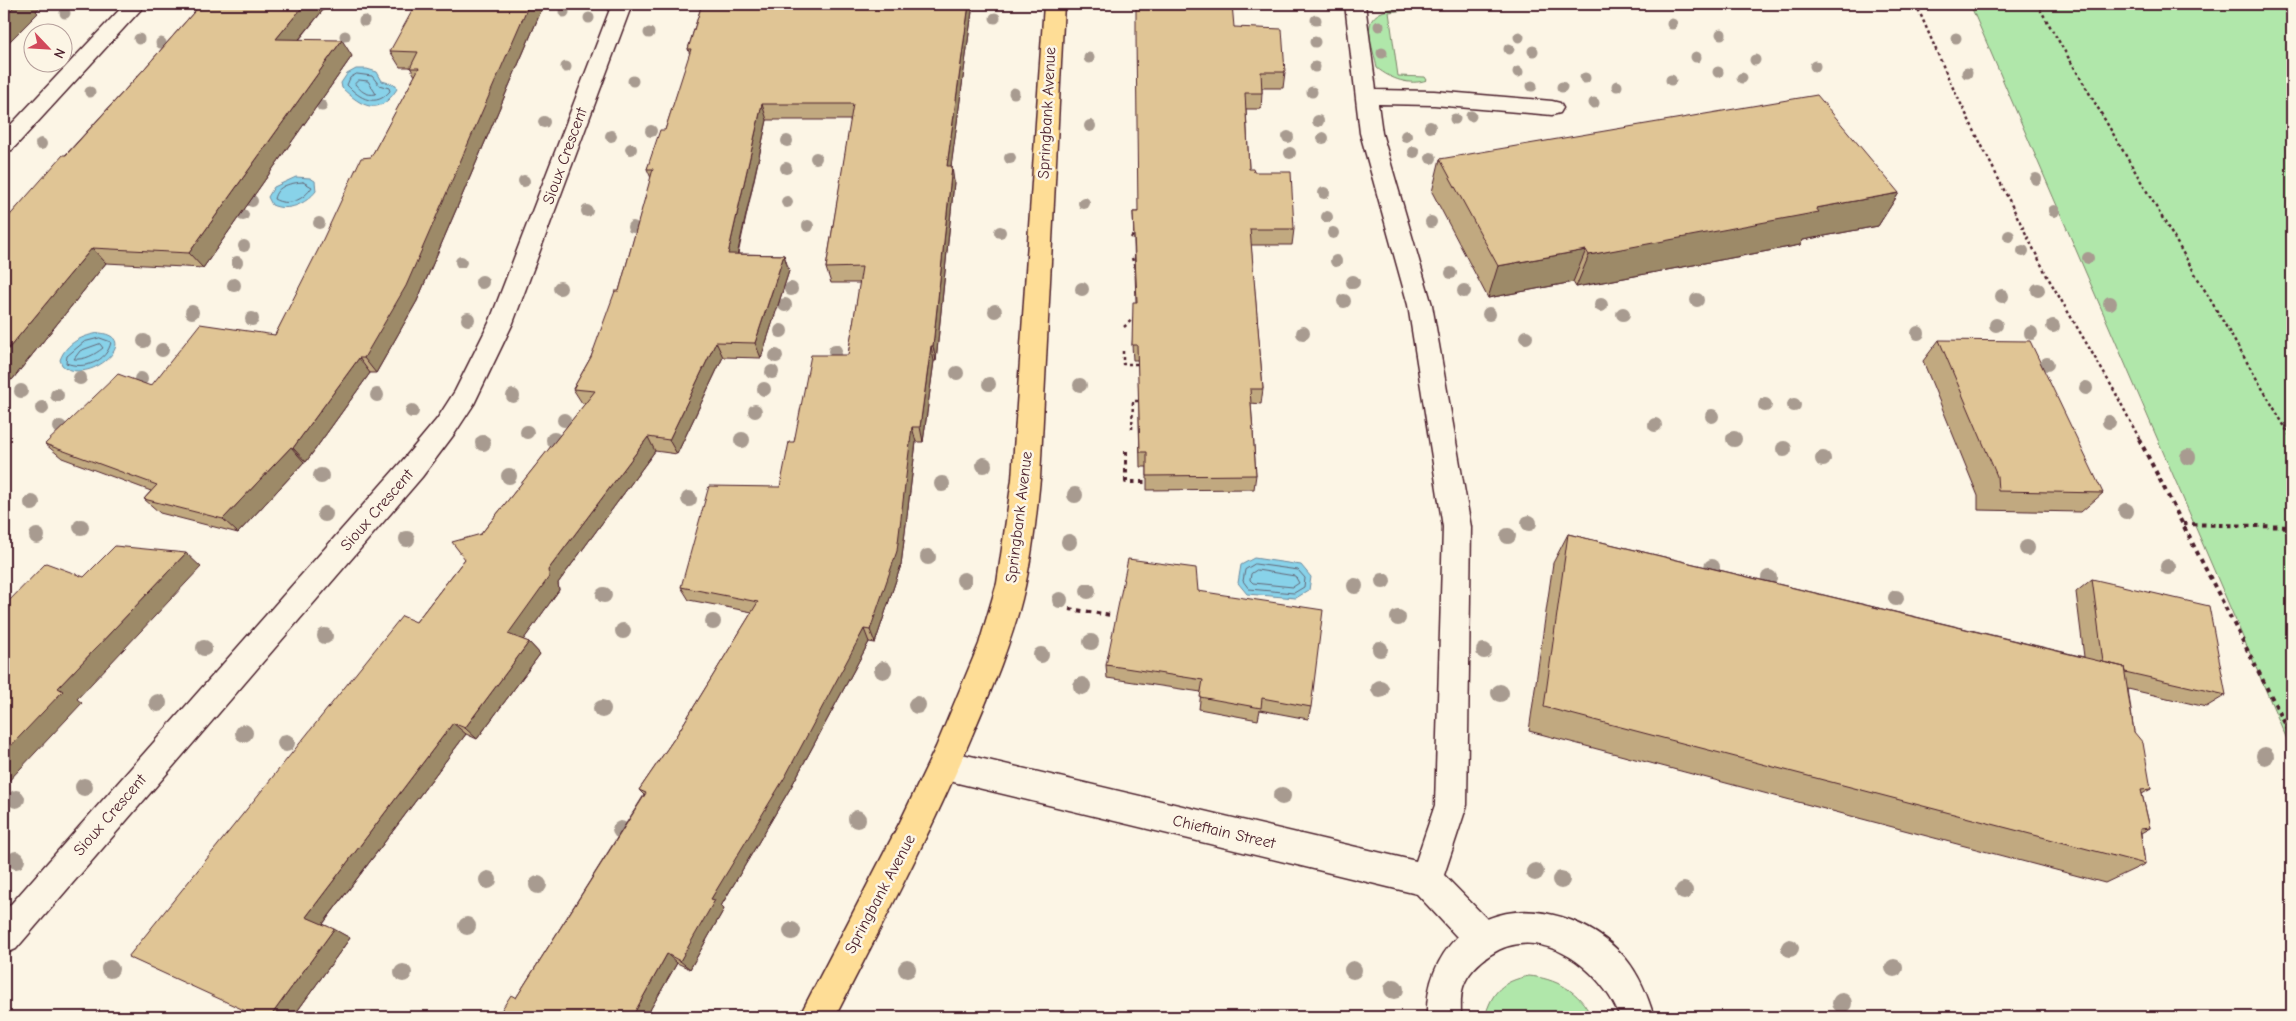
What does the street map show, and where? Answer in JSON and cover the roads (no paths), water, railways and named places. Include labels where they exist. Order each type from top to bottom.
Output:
[{"type":"main road","name":"Springbank Avenue","points":[[816,1017],[915,827],[945,765],[994,643],[1008,598],[1019,540],[1029,444],[1054,4]]},
{"type":"street","points":[[4,145],[136,4]]},
{"type":"street","name":"Sioux Crescent","points":[[4,937],[412,469],[446,426],[481,366],[510,301],[622,4]]},
{"type":"street","points":[[1355,4],[1371,133],[1420,306],[1457,527],[1451,805],[1426,880],[1482,938]]},
{"type":"street","points":[[1366,97],[1434,98],[1552,108]]},
{"type":"street","name":"Chieftain Street","points":[[945,765],[1426,880]]},
{"type":"street","points":[[1444,1017],[1445,989],[1459,959],[1482,938],[1508,928],[1538,927],[1568,936],[1597,954],[1620,978],[1635,1008],[1637,1017]]},
{"type":"water","points":[[356,69],[367,69],[377,72],[382,81],[396,85],[397,89],[384,103],[377,106],[363,104],[349,95],[342,88],[341,83],[347,74]]},
{"type":"water","points":[[296,177],[310,178],[315,181],[316,191],[312,196],[302,203],[290,207],[284,208],[272,205],[268,197],[274,187]]},
{"type":"water","points":[[100,333],[112,337],[116,343],[114,351],[107,359],[97,366],[85,370],[73,370],[62,365],[60,360],[66,349],[81,338]]},
{"type":"water","points":[[1254,558],[1301,565],[1311,577],[1309,590],[1296,598],[1247,594],[1238,583],[1241,565]]}]
